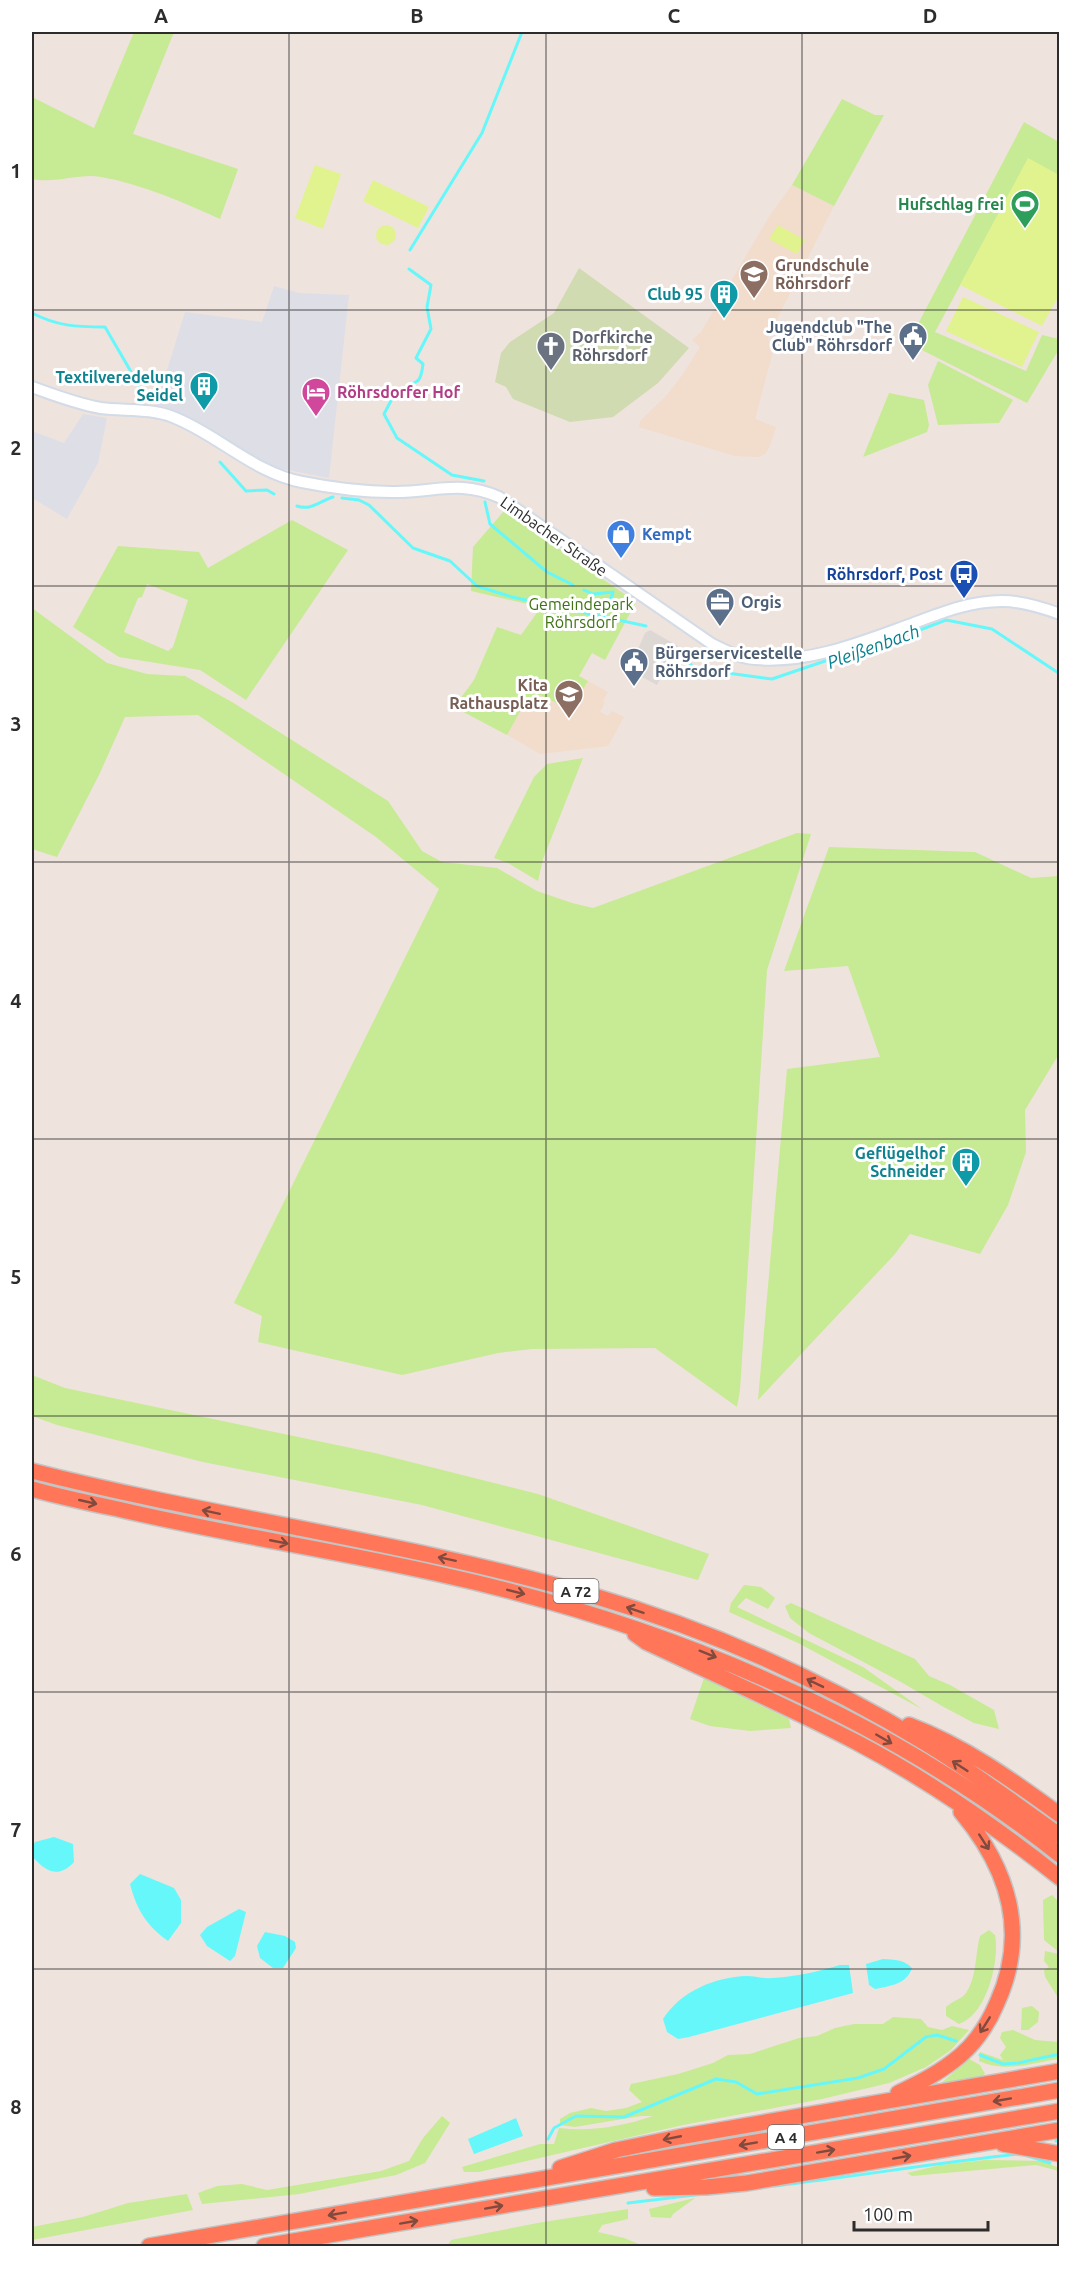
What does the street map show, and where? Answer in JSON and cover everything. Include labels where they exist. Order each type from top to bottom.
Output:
[{"type":"highway","name":"A 72","points":[[32,1471],[129,1495],[500,1570],[597,1597],[726,1643],[867,1709],[994,1788],[1059,1836]]},
{"type":"highway","name":"A 72","points":[[32,1489],[178,1523],[447,1576],[556,1602],[614,1620],[713,1656],[782,1686],[867,1730],[986,1802],[1059,1856]]},
{"type":"highway","points":[[614,1620],[646,1642],[857,1743],[947,1796],[1059,1878]]},
{"type":"highway","points":[[867,1709],[931,1734],[966,1751],[1000,1772],[1059,1815]]},
{"type":"highway","points":[[877,2102],[924,2081],[942,2070],[978,2038],[992,2015],[1005,1986],[1012,1958],[1013,1932],[1004,1882],[982,1838],[947,1796]]},
{"type":"highway","points":[[512,2184],[616,2150],[1059,2071]]},
{"type":"highway","name":"A 4","points":[[149,2247],[1059,2090]]},
{"type":"highway","name":"A 4","points":[[264,2247],[1059,2111]]},
{"type":"highway","points":[[603,2189],[706,2187],[747,2183],[1059,2130]]},
{"type":"highway","points":[[988,2143],[1059,2154]]},
{"type":"street","name":"Limbacher Straße","points":[[32,387],[87,405],[171,416],[257,464],[283,477],[301,482],[347,489],[390,492],[416,492],[458,487],[485,491],[499,497],[712,644],[734,655],[767,659],[833,651],[959,607],[980,603],[1016,602],[1059,614]]},
{"type":"shaded area","name":"Grundschule Röhrsdorf","points":[[792,185],[834,206],[768,337],[772,355],[755,419],[776,427],[769,448],[765,454],[758,457],[735,456],[639,427],[640,421],[666,396],[683,374],[700,347],[692,340],[701,332],[770,215]]},
{"type":"shaded area","points":[[274,286],[299,293],[349,295],[329,478],[257,464],[154,412],[185,312],[262,322]]},
{"type":"shaded area","points":[[83,414],[107,418],[98,463],[67,519],[32,498],[32,431],[64,443]]},
{"type":"shaded area","points":[[650,630],[678,646],[657,685],[629,670],[645,633]]},
{"type":"shaded area","name":"Kita Rathausplatz","points":[[588,681],[608,692],[600,712],[608,716],[612,711],[624,717],[608,746],[540,754],[507,735],[526,700],[540,695],[571,710]]},
{"type":"green space","points":[[134,32],[174,32],[133,134],[238,169],[220,219],[162,194],[116,180],[93,176],[50,180],[32,179],[32,97],[94,128]]},
{"type":"green space","points":[[842,99],[875,115],[884,115],[834,206],[792,185]]},
{"type":"green space","points":[[1024,122],[1059,142],[1059,175],[1028,159],[935,332],[1026,371],[1042,335],[1059,339],[1059,349],[1027,403],[908,343]]},
{"type":"green space","name":"Hufschlag frei","points":[[1028,158],[1059,175],[1059,295],[1042,326],[960,285]]},
{"type":"green space","points":[[315,165],[341,174],[323,229],[295,218]]},
{"type":"green space","points":[[373,180],[429,207],[418,228],[363,201]]},
{"type":"green space","points":[[386,225],[393,228],[396,235],[393,242],[386,245],[379,242],[376,235],[379,228]]},
{"type":"green space","points":[[778,225],[805,240],[797,254],[769,239]]},
{"type":"green space","points":[[579,268],[689,348],[658,383],[613,417],[570,422],[513,399],[506,387],[495,382],[501,353],[510,342],[554,313]]},
{"type":"green space","points":[[963,297],[1039,332],[1022,367],[946,331]]},
{"type":"green space","points":[[938,361],[1013,400],[999,423],[938,425],[928,385]]},
{"type":"green space","points":[[889,393],[924,400],[929,425],[927,432],[863,457]]},
{"type":"green space","name":"Gemeindepark Röhrsdorf","points":[[504,511],[636,602],[605,660],[592,653],[579,676],[588,681],[571,710],[540,695],[527,699],[507,735],[454,707],[474,680],[497,627],[521,635],[541,607],[471,591],[473,547]]},
{"type":"green space","points":[[292,520],[348,550],[246,700],[200,670],[119,657],[73,627],[118,546],[199,552],[208,568]],"holes":[[[147,584],[188,600],[173,647],[168,651],[124,632],[138,598],[142,597]]]},
{"type":"green space","points":[[32,608],[107,663],[147,674],[185,676],[232,702],[388,801],[422,851],[442,862],[497,868],[537,891],[572,903],[593,908],[797,833],[811,834],[767,970],[740,1390],[737,1407],[655,1348],[532,1349],[498,1353],[402,1375],[258,1342],[262,1316],[234,1303],[439,889],[376,837],[198,715],[125,717],[99,775],[57,857],[32,849]]},
{"type":"green space","points":[[583,758],[543,859],[538,881],[508,863],[494,858],[534,777],[547,764]]},
{"type":"green space","points":[[829,847],[975,852],[1031,878],[1059,876],[1059,1054],[1025,1110],[1026,1152],[1008,1205],[980,1254],[910,1234],[894,1255],[758,1400],[787,1069],[880,1057],[848,966],[784,971]]},
{"type":"green space","points":[[32,1375],[65,1388],[375,1453],[538,1494],[709,1554],[698,1580],[422,1505],[203,1462],[57,1425],[32,1416]]},
{"type":"green space","points":[[744,1585],[761,1587],[775,1598],[768,1609],[746,1598],[737,1607],[863,1667],[922,1709],[798,1643],[729,1612],[731,1603]]},
{"type":"green space","points":[[791,1603],[915,1659],[929,1676],[994,1710],[999,1729],[974,1723],[809,1633],[790,1618],[785,1606]]},
{"type":"green space","points":[[704,1678],[789,1719],[791,1728],[750,1731],[710,1726],[690,1719]]},
{"type":"green space","points":[[1052,1895],[1059,1902],[1059,1952],[1044,1940],[1043,1900]]},
{"type":"green space","points":[[989,1930],[995,1935],[996,1946],[989,1986],[977,2010],[969,2019],[959,2024],[946,2016],[946,2007],[964,1995],[970,1987],[980,1936]]},
{"type":"green space","points":[[1045,1951],[1059,1954],[1059,1999],[1045,1977],[1044,1970],[1049,1967],[1044,1961]]},
{"type":"green space","points":[[1032,2006],[1039,2012],[1038,2022],[1028,2030],[1021,2030],[1022,2008]]},
{"type":"green space","points":[[893,2017],[921,2019],[928,2027],[942,2030],[952,2026],[969,2030],[951,2050],[926,2067],[889,2083],[822,2099],[683,2125],[479,2172],[464,2172],[462,2167],[540,2144],[554,2144],[559,2128],[607,2127],[653,2116],[575,2127],[560,2125],[560,2119],[570,2113],[591,2108],[606,2111],[626,2108],[642,2102],[629,2090],[631,2084],[678,2074],[713,2063],[728,2055],[750,2054],[799,2038],[817,2036],[835,2028],[854,2024],[883,2024]]},
{"type":"green space","points":[[1013,2030],[1035,2040],[1059,2042],[1059,2059],[1009,2067],[989,2065],[979,2061],[980,2052],[1003,2060],[1000,2055],[1006,2047],[1000,2038],[1002,2032]]},
{"type":"green space","points":[[969,2059],[980,2065],[985,2074],[978,2078],[940,2084]]},
{"type":"green space","points":[[442,2116],[450,2123],[425,2163],[396,2175],[299,2194],[202,2204],[198,2193],[217,2186],[242,2184],[267,2190],[381,2171],[409,2161],[423,2138]]},
{"type":"green space","points":[[985,2160],[1042,2161],[1059,2168],[1059,2171],[1036,2165],[912,2176],[907,2173],[941,2165]]},
{"type":"green space","points":[[187,2194],[193,2210],[32,2240],[32,2227],[83,2217],[128,2203]]},
{"type":"green space","points":[[695,2198],[671,2218],[651,2217],[649,2209]]},
{"type":"green space","points":[[628,2209],[628,2219],[602,2225],[598,2232],[624,2238],[644,2246],[447,2246],[451,2240],[543,2222]]},
{"type":"water","points":[[54,1837],[73,1844],[74,1862],[57,1872],[42,1866],[32,1856],[35,1842]]},
{"type":"water","points":[[140,1874],[174,1888],[181,1900],[181,1923],[168,1941],[148,1923],[136,1902],[130,1884]]},
{"type":"water","points":[[239,1909],[246,1912],[235,1956],[230,1961],[207,1946],[200,1935],[207,1927]]},
{"type":"water","points":[[265,1932],[285,1936],[295,1942],[296,1948],[283,1968],[273,1968],[260,1958],[257,1946]]},
{"type":"water","points":[[883,1959],[902,1961],[912,1968],[902,1981],[875,1989],[869,1985],[866,1964]]},
{"type":"water","points":[[849,1965],[853,1993],[689,2037],[678,2039],[667,2032],[663,2019],[670,2009],[700,1987],[735,1977],[788,1977]]},
{"type":"water","points":[[516,2118],[523,2136],[474,2154],[468,2139]]},
{"type":"waterway","points":[[410,250],[482,133],[522,32]]},
{"type":"waterway","points":[[409,269],[431,285],[427,307],[431,329],[416,358],[423,364],[419,380],[397,392],[384,414],[397,438],[452,475],[484,481]]},
{"type":"waterway","name":"Pleißenbach","points":[[32,313],[67,325],[105,327],[144,394]]},
{"type":"waterway","name":"Pleißenbach","points":[[220,462],[246,491],[267,490],[274,494]]},
{"type":"waterway","name":"Pleißenbach","points":[[297,506],[307,507],[333,497]]},
{"type":"waterway","name":"Pleißenbach","points":[[342,498],[359,500],[369,505],[413,548],[450,561],[477,586],[512,597],[646,626]]},
{"type":"waterway","points":[[485,502],[490,524],[547,572],[573,585]]},
{"type":"waterway","points":[[584,590],[593,594],[613,592],[605,608],[605,618]]},
{"type":"waterway","name":"Pleißenbach","points":[[683,654],[696,672],[710,675],[720,672],[772,679],[828,660],[871,651],[946,620],[992,629],[1060,674]]},
{"type":"waterway","points":[[548,2139],[554,2128],[576,2116],[624,2117],[716,2079],[736,2082],[757,2094],[858,2078],[884,2069],[926,2037],[937,2035],[956,2041]]},
{"type":"waterway","points":[[980,2055],[1003,2064],[1060,2054]]},
{"type":"waterway","points":[[775,2186],[1019,2154]]},
{"type":"waterway","points":[[1028,2156],[1050,2163]]},
{"type":"waterway","points":[[628,2203],[703,2194]]},
{"type":"place","name":"Hufschlag frei","points":[[1025,230]]},
{"type":"place","name":"Grundschule Röhrsdorf","points":[[754,300]]},
{"type":"place","name":"Club 95","points":[[724,320]]},
{"type":"place","name":"Jugendclub \"The Club\" Röhrsdorf","points":[[913,362]]},
{"type":"place","name":"Dorfkirche Röhrsdorf","points":[[551,372]]},
{"type":"place","name":"Textilveredelung Seidel","points":[[204,412]]},
{"type":"place","name":"Röhrsdorfer Hof","points":[[316,418]]},
{"type":"place","name":"Kempt","points":[[621,560]]},
{"type":"place","name":"Röhrsdorf, Post","points":[[964,600]]},
{"type":"place","name":"Orgis","points":[[720,628]]},
{"type":"place","name":"Bürgerservicestelle Röhrsdorf","points":[[634,688]]},
{"type":"place","name":"Kita Rathausplatz","points":[[569,720]]},
{"type":"place","name":"Geflügelhof Schneider","points":[[966,1188]]}]
